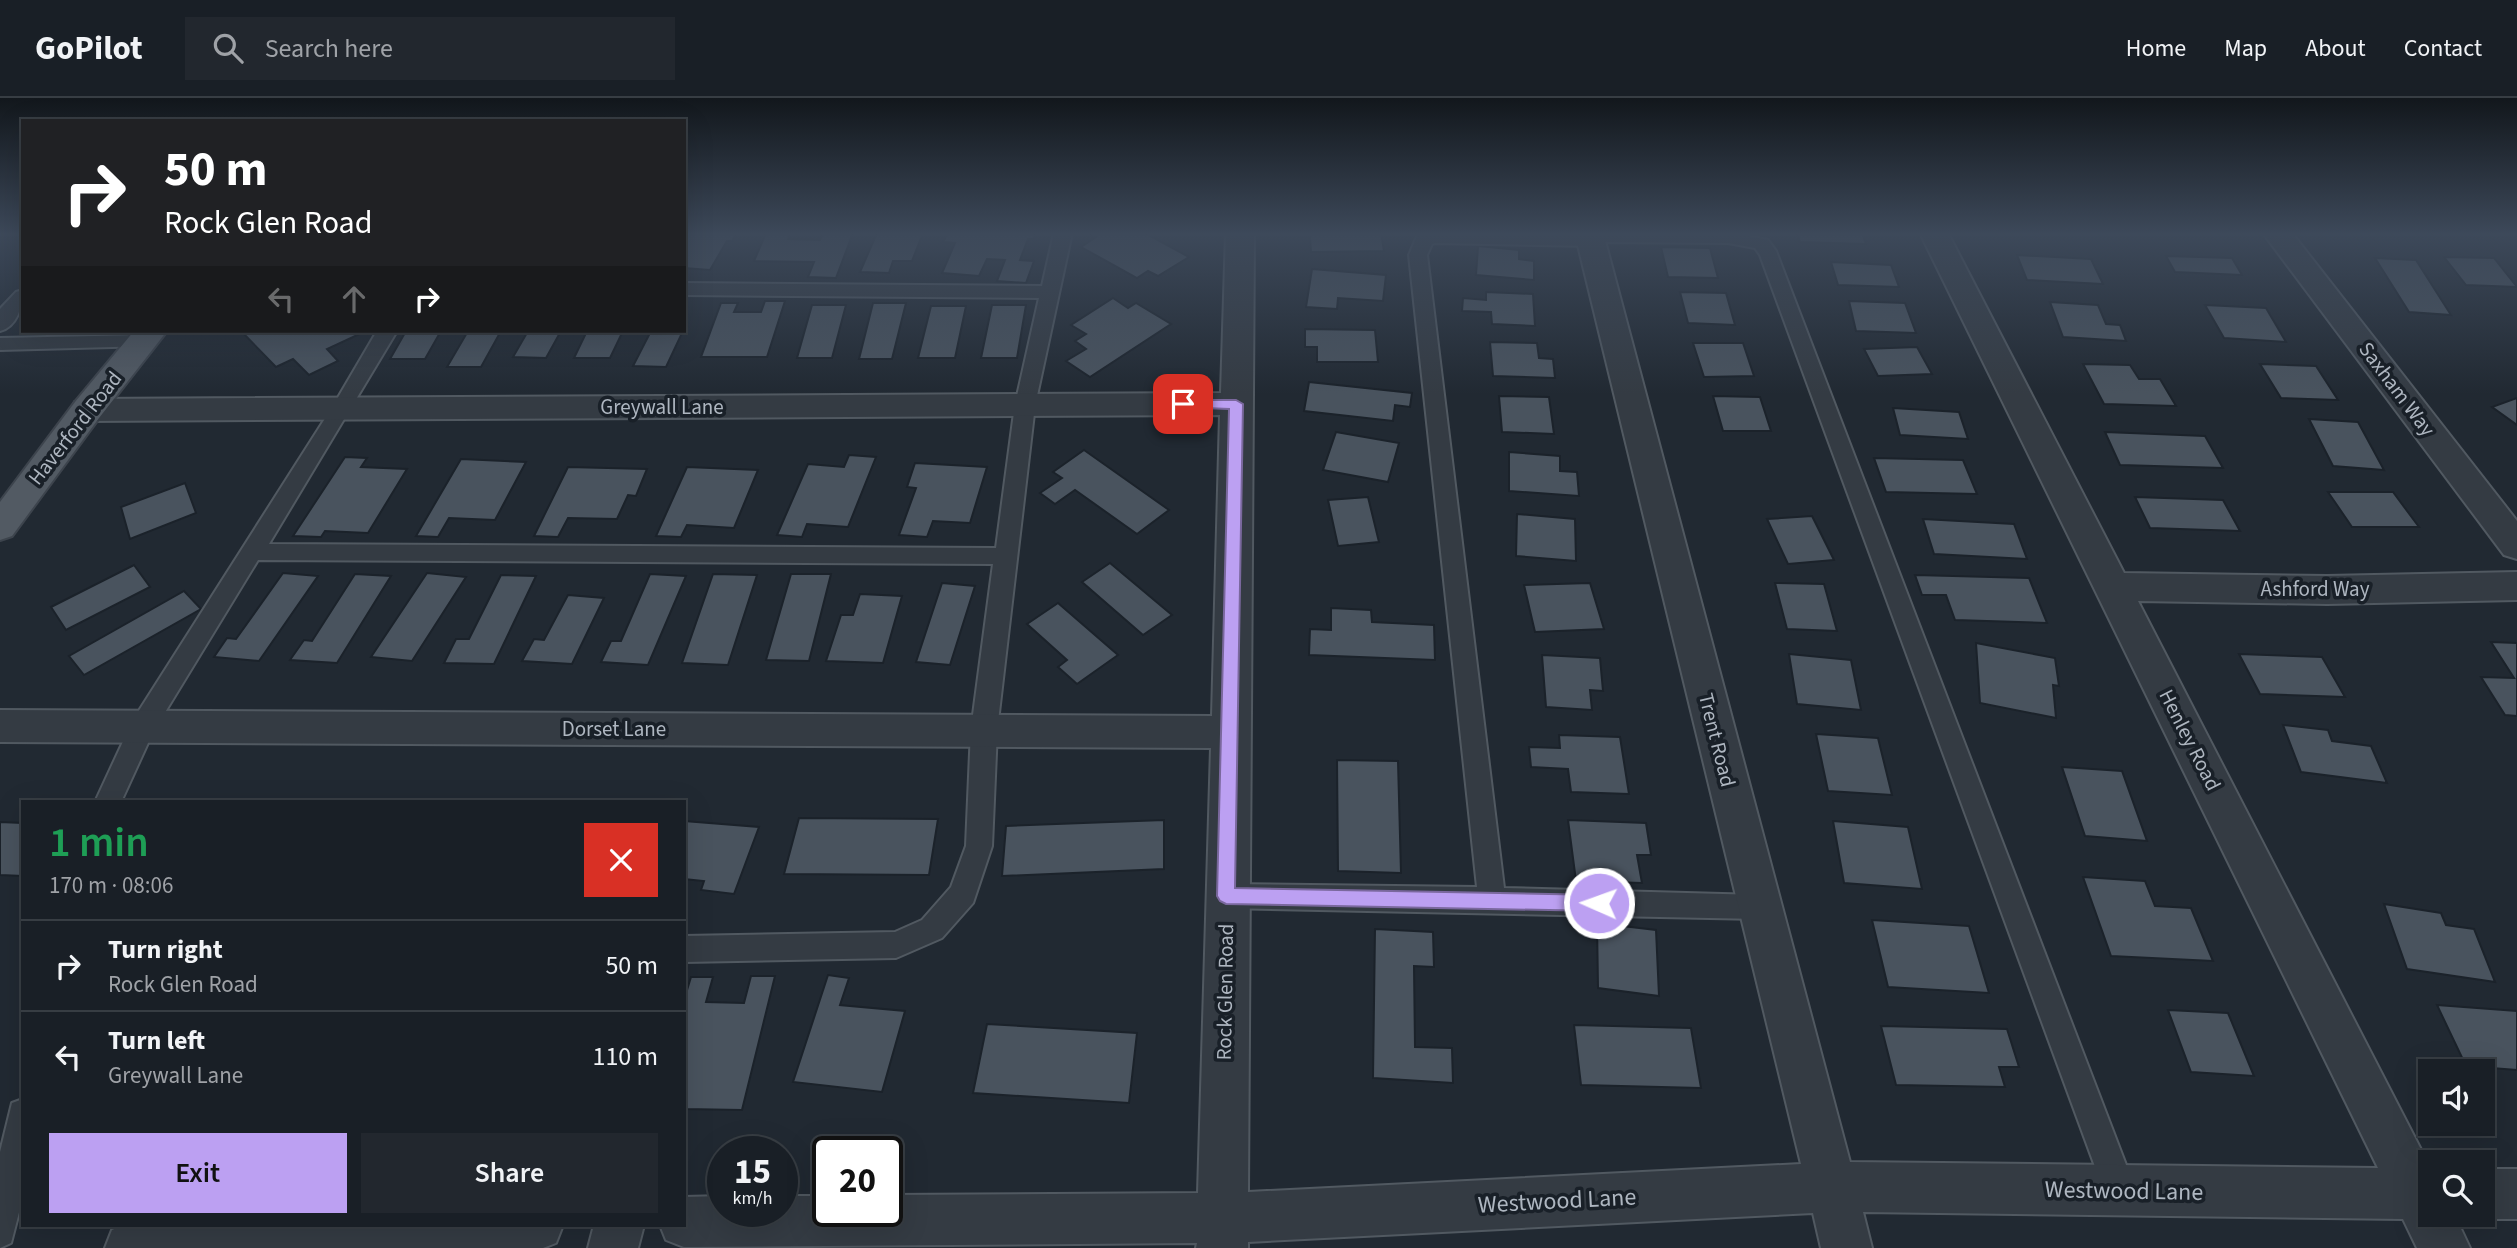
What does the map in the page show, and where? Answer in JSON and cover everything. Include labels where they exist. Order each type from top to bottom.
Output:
[{"type":"main road","name":"Haverford Road","points":[[0,527],[87,410],[147,336]]},
{"type":"street","name":"Rock Glen Road","points":[[1222,1233],[1239,287]]},
{"type":"street","name":"Trent Road","points":[[1603,287],[1847,1248]]},
{"type":"street","name":"Henley Road","points":[[1961,287],[2418,1182]]},
{"type":"street","name":"Saxham Way","points":[[2318,287],[2517,546]]},
{"type":"street","name":"Greywall Lane","points":[[87,410],[1236,404]]},
{"type":"street","name":"Ashford Way","points":[[2113,587],[2326,590],[2517,586]]},
{"type":"street","name":"Dorset Lane","points":[[0,726],[1229,732]]},
{"type":"street","name":"Westwood Lane","points":[[686,1222],[1222,1233],[1831,1187],[2418,1194]]},
{"type":"street","points":[[2495,1194],[2517,1194]]},
{"type":"street","points":[[130,1248],[298,1231],[458,1227]]},
{"type":"street","points":[[613,1248],[619,1227]]},
{"type":"street","name":"Henley Road","points":[[2436,1227],[2444,1248]]},
{"type":"lane","points":[[686,948],[897,945],[932,929],[963,894],[979,846],[984,730],[1025,405],[1052,287]]},
{"type":"lane","points":[[1422,287],[1492,900]]},
{"type":"lane","points":[[1781,287],[2120,1191]]},
{"type":"lane","points":[[686,289],[1051,292]]},
{"type":"lane","points":[[0,325],[6,313],[21,298]]},
{"type":"lane","points":[[109,800],[142,727],[342,408],[386,333]]},
{"type":"lane","points":[[0,344],[147,336]]},
{"type":"lane","points":[[251,552],[1006,556]]},
{"type":"lane","points":[[1226,896],[1759,907]]},
{"type":"lane","points":[[0,1232],[21,1124]]},
{"type":"building","points":[[1309,287],[1385,287],[1383,301],[1338,298],[1337,309],[1306,307]]},
{"type":"building","points":[[2393,287],[2433,287],[2451,315],[2409,312]]},
{"type":"building","points":[[1486,292],[1533,294],[1535,326],[1492,324],[1491,312],[1462,311],[1463,298],[1486,300]]},
{"type":"building","points":[[1680,292],[1726,293],[1735,325],[1688,323]]},
{"type":"building","points":[[1113,298],[1128,308],[1136,303],[1171,324],[1090,377],[1066,361],[1086,349],[1075,341],[1086,334],[1071,325]]},
{"type":"building","points":[[765,301],[785,301],[767,357],[701,357],[721,303],[738,303],[734,312],[761,312]]},
{"type":"building","points":[[1849,301],[1905,303],[1916,333],[1856,331]]},
{"type":"building","points":[[2050,302],[2098,305],[2106,324],[2120,325],[2126,341],[2063,337]]},
{"type":"building","points":[[873,303],[906,303],[892,359],[859,359]]},
{"type":"building","points":[[812,305],[846,305],[832,358],[797,358]]},
{"type":"building","points":[[992,305],[1026,305],[1017,358],[981,358]]},
{"type":"building","points":[[2205,305],[2266,308],[2286,342],[2224,338]]},
{"type":"building","points":[[931,306],[966,306],[955,358],[918,358]]},
{"type":"building","points":[[1305,329],[1375,330],[1378,362],[1317,362],[1317,347],[1305,347]]},
{"type":"building","points":[[243,333],[362,333],[327,349],[338,361],[309,375],[293,359],[276,367]]},
{"type":"building","points":[[405,333],[440,333],[425,359],[390,359]]},
{"type":"building","points":[[467,333],[500,333],[481,367],[447,367]]},
{"type":"building","points":[[527,333],[560,333],[546,358],[513,357]]},
{"type":"building","points":[[586,333],[622,333],[610,358],[574,358]]},
{"type":"building","points":[[650,333],[682,333],[666,367],[633,366]]},
{"type":"building","points":[[1490,342],[1537,343],[1539,358],[1553,359],[1555,378],[1493,376]]},
{"type":"building","points":[[1693,343],[1743,343],[1754,376],[1704,377]]},
{"type":"building","points":[[1917,347],[1932,374],[1878,376],[1864,349]]},
{"type":"building","points":[[2083,364],[2130,365],[2139,379],[2160,379],[2176,406],[2104,404]]},
{"type":"building","points":[[2260,364],[2316,366],[2338,400],[2281,398]]},
{"type":"building","points":[[1309,382],[1412,393],[1410,407],[1395,405],[1393,421],[1304,411]]},
{"type":"building","points":[[1499,396],[1549,397],[1554,434],[1502,432]]},
{"type":"building","points":[[1713,396],[1760,397],[1771,431],[1723,431]]},
{"type":"building","points":[[2517,398],[2517,425],[2492,407]]},
{"type":"building","points":[[1893,408],[1959,412],[1968,439],[1900,435]]},
{"type":"building","points":[[2309,419],[2358,422],[2384,470],[2333,466]]},
{"type":"building","points":[[1336,432],[1399,443],[1388,482],[1323,470]]},
{"type":"building","points":[[2105,432],[2205,436],[2223,468],[2120,465]]},
{"type":"building","points":[[1084,450],[1169,510],[1137,534],[1075,490],[1055,504],[1040,493],[1062,478],[1053,472]]},
{"type":"building","points":[[1509,452],[1560,456],[1560,471],[1577,472],[1579,496],[1509,491]]},
{"type":"building","points":[[849,455],[876,457],[848,527],[807,524],[802,537],[777,535],[808,464],[844,467]]},
{"type":"building","points":[[345,457],[367,458],[361,467],[407,469],[368,533],[325,531],[321,537],[293,536]]},
{"type":"building","points":[[1874,458],[1963,460],[1977,494],[1886,492]]},
{"type":"building","points":[[461,459],[526,462],[495,520],[449,518],[438,537],[416,536]]},
{"type":"building","points":[[915,463],[987,467],[970,523],[933,521],[927,537],[899,535],[916,488],[907,487]]},
{"type":"building","points":[[568,467],[647,469],[636,496],[628,495],[617,519],[568,518],[558,537],[534,536]]},
{"type":"building","points":[[687,467],[758,470],[734,528],[687,525],[681,537],[656,536]]},
{"type":"building","points":[[185,483],[196,513],[130,539],[121,507]]},
{"type":"building","points":[[2328,492],[2393,492],[2419,527],[2352,527]]},
{"type":"building","points":[[1368,497],[1379,542],[1338,546],[1328,500]]},
{"type":"building","points":[[2135,497],[2223,500],[2240,531],[2150,528]]},
{"type":"building","points":[[1517,514],[1575,519],[1576,561],[1516,556]]},
{"type":"building","points":[[1812,516],[1834,560],[1788,564],[1767,519]]},
{"type":"building","points":[[1923,519],[2014,524],[2027,559],[1934,554]]},
{"type":"building","points":[[1110,563],[1172,615],[1143,635],[1082,582]]},
{"type":"building","points":[[134,565],[150,587],[66,630],[51,607]]},
{"type":"building","points":[[283,573],[318,576],[259,661],[214,657],[227,638],[236,639]]},
{"type":"building","points":[[427,573],[466,577],[412,661],[371,657]]},
{"type":"building","points":[[355,574],[391,576],[337,663],[290,660],[304,640],[312,641]]},
{"type":"building","points":[[650,574],[686,576],[648,665],[601,662],[611,641],[621,641]]},
{"type":"building","points":[[713,574],[757,575],[728,665],[682,663]]},
{"type":"building","points":[[791,574],[831,574],[809,661],[766,660]]},
{"type":"building","points":[[501,575],[536,576],[494,664],[444,663],[456,639],[469,639]]},
{"type":"building","points":[[1915,575],[2029,578],[2047,623],[1955,620],[1946,595],[1922,595]]},
{"type":"building","points":[[942,583],[975,586],[950,665],[916,662]]},
{"type":"building","points":[[1590,583],[1604,629],[1535,632],[1524,585]]},
{"type":"building","points":[[1775,583],[1824,584],[1837,631],[1787,629]]},
{"type":"building","points":[[184,591],[201,609],[84,675],[69,656]]},
{"type":"building","points":[[860,594],[902,596],[883,663],[826,661],[841,615],[853,615]]},
{"type":"building","points":[[568,595],[604,598],[572,664],[522,661],[534,639],[544,640]]},
{"type":"building","points":[[1058,603],[1118,655],[1077,684],[1058,667],[1067,660],[1027,624]]},
{"type":"building","points":[[1331,608],[1371,610],[1372,622],[1434,625],[1435,660],[1309,655],[1310,629],[1331,630]]},
{"type":"building","points":[[2491,642],[2517,643],[2517,716],[2505,715],[2481,677],[2514,678]]},
{"type":"building","points":[[1976,643],[2055,658],[2059,686],[2053,685],[2056,718],[1980,703]]},
{"type":"building","points":[[1789,654],[1851,660],[1861,710],[1797,704]]},
{"type":"building","points":[[2239,654],[2322,657],[2345,697],[2260,694]]},
{"type":"building","points":[[1542,655],[1600,658],[1603,691],[1590,690],[1592,710],[1546,707]]},
{"type":"building","points":[[2283,725],[2328,730],[2332,741],[2371,746],[2387,783],[2301,772]]},
{"type":"building","points":[[1816,734],[1878,738],[1892,795],[1828,791]]},
{"type":"building","points":[[1559,735],[1620,737],[1629,794],[1571,792],[1568,769],[1531,767],[1529,747],[1560,748]]},
{"type":"building","points":[[1337,760],[1398,761],[1401,873],[1338,871]]},
{"type":"building","points":[[2062,767],[2122,771],[2147,841],[2085,836]]},
{"type":"building","points":[[799,818],[938,819],[929,875],[784,874]]},
{"type":"building","points":[[1164,820],[1164,869],[1002,876],[1006,826]]},
{"type":"building","points":[[1568,820],[1646,823],[1651,855],[1637,855],[1642,883],[1576,881]]},
{"type":"building","points":[[686,821],[759,827],[734,894],[701,890],[704,881],[686,879]]},
{"type":"building","points":[[1833,821],[1908,827],[1922,889],[1844,883]]},
{"type":"building","points":[[0,822],[21,823],[21,876],[0,875]]},
{"type":"building","points":[[2083,877],[2145,881],[2155,906],[2191,908],[2213,961],[2111,956]]},
{"type":"building","points":[[2384,904],[2441,913],[2446,925],[2474,929],[2495,982],[2407,969]]},
{"type":"building","points":[[1872,920],[1969,926],[1989,993],[1888,987]]},
{"type":"building","points":[[1597,923],[1656,930],[1659,996],[1598,988]]},
{"type":"building","points":[[1375,929],[1433,932],[1434,967],[1414,966],[1415,1047],[1452,1048],[1453,1083],[1373,1078]]},
{"type":"building","points":[[828,975],[849,978],[840,1005],[905,1011],[882,1092],[793,1082]]},
{"type":"building","points":[[751,976],[775,976],[742,1110],[686,1109],[686,993],[691,977],[713,977],[706,1002],[744,1003]]},
{"type":"building","points":[[2437,1005],[2517,1011],[2517,1070],[2495,1068],[2495,1059],[2463,1059]]},
{"type":"building","points":[[2168,1010],[2228,1013],[2254,1076],[2191,1072]]},
{"type":"building","points":[[987,1024],[1137,1033],[1129,1103],[973,1093]]},
{"type":"building","points":[[1574,1025],[1691,1028],[1701,1088],[1581,1085]]},
{"type":"building","points":[[1881,1026],[2007,1029],[2019,1067],[1999,1067],[2005,1087],[1896,1085]]},
{"type":"route","points":[[1183,404],[1236,404],[1226,896],[1599,903]]}]
